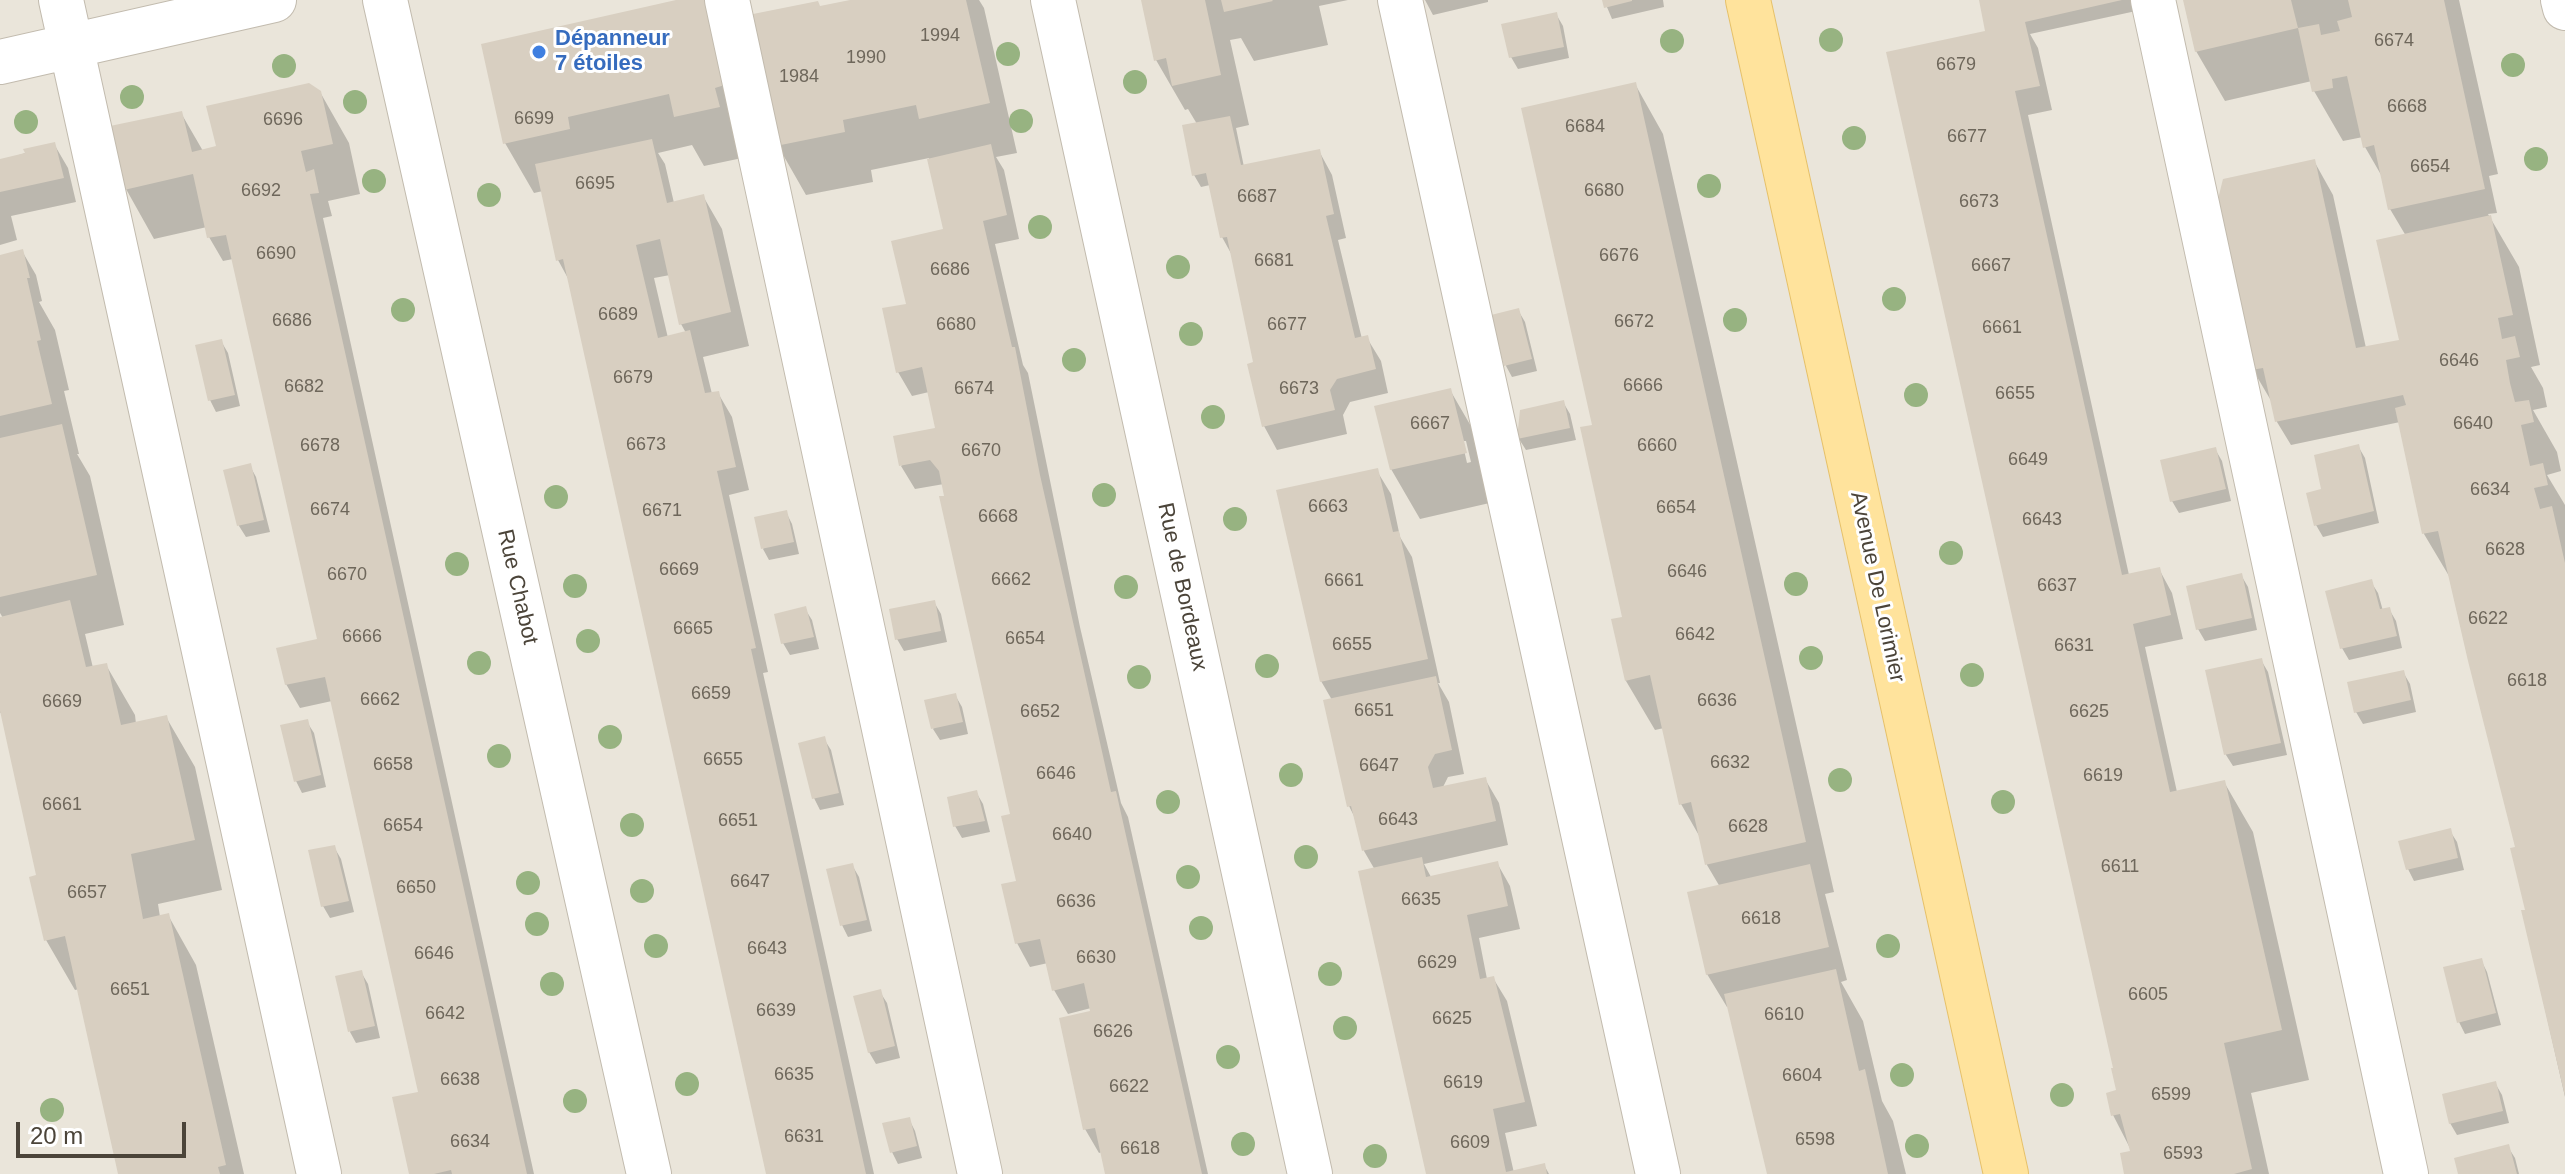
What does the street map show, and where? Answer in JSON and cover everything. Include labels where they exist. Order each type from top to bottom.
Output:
[{"type":"main road","name":"Avenue De Lorimier","points":[[1748,0],[2006,1174]]},
{"type":"street","points":[[61,0],[319,1174]]},
{"type":"street","points":[[0,62],[274,0]]},
{"type":"street","name":"Rue Chabot","points":[[385,0],[649,1174]]},
{"type":"street","points":[[727,0],[980,1174]]},
{"type":"street","name":"Rue de Bordeaux","points":[[1053,0],[1310,1174]]},
{"type":"street","points":[[1400,0],[1658,1174]]},
{"type":"street","points":[[2153,0],[2406,1174]]},
{"type":"street","points":[[2563,0],[2565,8]]},
{"type":"shaded area","points":[[0,0],[2565,0],[2565,1174],[0,1174]]},
{"type":"building","points":[[676,0],[708,0],[728,84],[715,88],[720,107],[674,117],[669,94],[568,117],[570,129],[503,144],[481,44]]},
{"type":"building","points":[[850,0],[966,0],[990,103],[919,119],[916,105],[843,120],[845,132],[776,146],[748,15],[818,1],[820,6]]},
{"type":"building","points":[[1141,0],[1205,0],[1221,75],[1172,86],[1166,58],[1154,61]]},
{"type":"building","points":[[1221,0],[1272,0],[1273,1],[1224,12]]},
{"type":"building","points":[[1602,0],[1632,0],[1632,1],[1604,8]]},
{"type":"building","points":[[1979,0],[2122,0],[2025,22],[2040,86],[2015,91],[2122,575],[2160,567],[2171,615],[2133,624],[2170,792],[2225,780],[2282,1030],[2224,1043],[2252,1169],[2234,1174],[2124,1174],[2120,1153],[2130,1151],[2120,1114],[2111,1116],[2106,1093],[2116,1090],[2113,1068],[1886,52],[1985,31]]},
{"type":"building","points":[[2183,0],[2291,0],[2298,28],[2195,52]]},
{"type":"building","points":[[2348,0],[2444,0],[2485,189],[2388,210],[2374,145],[2363,148],[2347,76],[2332,79],[2333,88],[2312,92],[2298,28],[2319,24],[2321,35],[2340,31],[2337,21],[2352,17]]},
{"type":"building","points":[[1557,12],[1564,47],[1509,58],[1501,24]]},
{"type":"building","points":[[1636,82],[1806,842],[1705,865],[1691,802],[1679,805],[1650,675],[1625,681],[1611,619],[1622,617],[1580,427],[1592,425],[1521,108]]},
{"type":"building","points":[[309,83],[321,91],[333,144],[301,151],[306,172],[314,169],[319,193],[310,194],[527,1174],[452,1174],[451,1170],[409,1174],[392,1097],[418,1092],[325,677],[285,685],[276,648],[317,639],[226,235],[207,238],[193,174],[124,190],[110,126],[182,111],[192,152],[216,146],[206,106]]},
{"type":"building","points":[[1230,116],[1241,165],[1320,149],[1334,214],[1326,216],[1355,338],[1368,335],[1376,369],[1337,379],[1330,390],[1335,410],[1262,427],[1247,364],[1253,362],[1227,237],[1220,238],[1206,173],[1192,176],[1182,125]]},
{"type":"building","points":[[652,139],[667,203],[704,194],[731,312],[679,325],[660,239],[636,245],[658,338],[690,330],[705,393],[719,391],[736,467],[717,471],[756,648],[751,649],[866,1174],[766,1174],[563,259],[556,261],[535,164]]},
{"type":"building","points":[[55,142],[64,178],[0,192],[0,159],[25,153],[23,149]]},
{"type":"building","points":[[991,144],[1007,215],[983,221],[1012,347],[1015,347],[1040,475],[1111,792],[1116,791],[1202,1174],[1105,1174],[1095,1128],[1083,1130],[1059,1018],[1090,1011],[1084,983],[1052,991],[1040,939],[1015,944],[1001,884],[1016,881],[1001,816],[1010,814],[939,496],[944,496],[939,471],[930,460],[899,466],[893,436],[935,428],[922,367],[896,373],[882,308],[906,304],[891,241],[943,229],[927,159]]},
{"type":"building","points":[[2315,159],[2356,348],[2399,340],[2376,240],[2491,215],[2513,315],[2498,318],[2502,339],[2515,336],[2520,357],[2506,360],[2510,383],[2515,402],[2529,400],[2534,422],[2521,425],[2530,466],[2543,463],[2548,485],[2534,488],[2540,509],[2552,506],[2565,563],[2565,1096],[2521,910],[2525,910],[2510,848],[2515,847],[2438,531],[2422,534],[2395,408],[2406,405],[2403,395],[2275,422],[2263,368],[2251,370],[2216,207],[2223,179]]},
{"type":"building","points":[[23,249],[41,340],[37,341],[52,404],[0,416],[0,255]]},
{"type":"building","points":[[1519,308],[1532,359],[1504,366],[1491,315]]},
{"type":"building","points":[[222,339],[235,395],[208,401],[195,345]]},
{"type":"building","points":[[1451,388],[1467,453],[1390,470],[1374,406]]},
{"type":"building","points":[[1564,400],[1570,428],[1517,439],[1520,410]]},
{"type":"building","points":[[62,424],[97,575],[0,597],[0,438]]},
{"type":"building","points":[[2359,444],[2374,511],[2314,526],[2306,493],[2321,489],[2314,455]]},
{"type":"building","points":[[2216,447],[2226,489],[2170,502],[2160,460]]},
{"type":"building","points":[[251,463],[264,520],[237,526],[223,470]]},
{"type":"building","points":[[1378,468],[1393,532],[1399,531],[1428,659],[1320,682],[1276,490]]},
{"type":"building","points":[[787,510],[794,542],[761,549],[754,517]]},
{"type":"building","points":[[2242,573],[2252,618],[2196,630],[2186,586]]},
{"type":"building","points":[[2372,579],[2380,609],[2390,607],[2397,636],[2340,649],[2325,591]]},
{"type":"building","points":[[70,600],[86,667],[107,663],[121,725],[167,715],[195,840],[131,854],[143,919],[169,913],[226,1165],[218,1167],[220,1174],[118,1174],[65,936],[44,941],[29,877],[36,875],[0,711],[0,617]]},
{"type":"building","points":[[935,600],[941,631],[895,640],[889,609]]},
{"type":"building","points":[[806,606],[814,637],[781,644],[774,614]]},
{"type":"building","points":[[2262,658],[2281,743],[2224,755],[2205,670]]},
{"type":"building","points":[[2404,670],[2411,700],[2354,713],[2347,682]]},
{"type":"building","points":[[1436,676],[1452,750],[1435,754],[1428,767],[1433,788],[1486,777],[1496,821],[1362,851],[1351,806],[1347,807],[1323,700]]},
{"type":"building","points":[[956,693],[963,722],[931,729],[924,700]]},
{"type":"building","points":[[308,719],[321,775],[294,782],[280,725]]},
{"type":"building","points":[[825,736],[839,793],[812,799],[798,743]]},
{"type":"building","points":[[977,790],[985,821],[953,827],[947,797]]},
{"type":"building","points":[[2451,828],[2458,858],[2406,870],[2398,841]]},
{"type":"building","points":[[335,845],[349,901],[321,907],[308,850]]},
{"type":"building","points":[[1422,857],[1426,877],[1498,861],[1508,906],[1467,915],[1480,979],[1494,976],[1525,1102],[1493,1109],[1506,1172],[1545,1163],[1547,1174],[1426,1174],[1358,871]]},
{"type":"building","points":[[853,863],[867,920],[840,926],[826,869]]},
{"type":"building","points":[[1810,864],[1829,947],[1706,975],[1687,892]]},
{"type":"building","points":[[2482,958],[2496,1013],[2457,1023],[2443,967]]},
{"type":"building","points":[[1836,969],[1859,1071],[1865,1069],[1888,1174],[1767,1174],[1724,994]]},
{"type":"building","points":[[362,970],[375,1026],[348,1032],[335,976]]},
{"type":"building","points":[[881,989],[895,1046],[868,1053],[853,996]]},
{"type":"building","points":[[2496,1081],[2503,1111],[2449,1124],[2442,1094]]},
{"type":"building","points":[[910,1117],[917,1146],[890,1153],[882,1123]]},
{"type":"building","points":[[2509,1144],[2517,1174],[2458,1174],[2454,1158]]},
{"type":"place","name":"Dépanneur 7 étoiles","points":[[539,52]]}]
